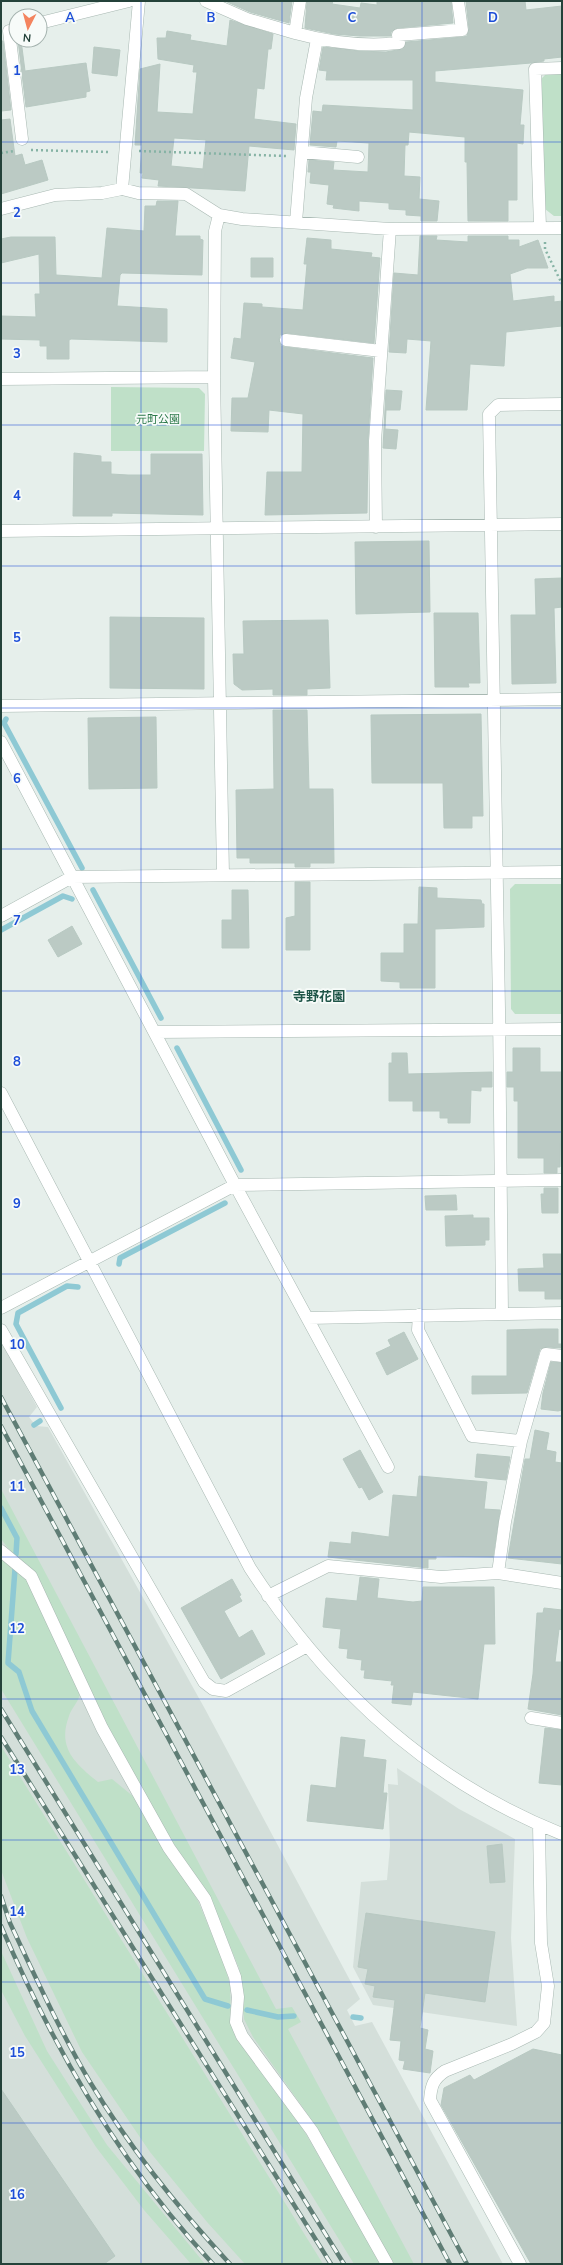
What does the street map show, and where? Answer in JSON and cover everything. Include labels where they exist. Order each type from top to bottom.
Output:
[{"type":"street","points":[[48,21],[129,1]]},
{"type":"street","points":[[122,189],[139,1]]},
{"type":"street","points":[[206,1],[248,19],[317,39],[375,46],[399,43],[398,35],[462,30],[458,1]]},
{"type":"street","points":[[295,33],[300,1]]},
{"type":"street","points":[[296,222],[306,98],[317,39]]},
{"type":"street","points":[[11,48],[21,145]]},
{"type":"street","points":[[543,228],[535,69],[562,68]]},
{"type":"street","points":[[302,154],[358,157]]},
{"type":"street","points":[[1,209],[55,195],[102,194],[122,189],[138,193],[186,194],[219,215],[296,222],[390,229],[562,228]]},
{"type":"street","points":[[219,215],[215,231],[214,376],[222,704],[223,875]]},
{"type":"street","points":[[376,527],[375,442],[390,229]]},
{"type":"street","points":[[286,340],[381,351]]},
{"type":"street","points":[[1,379],[214,376]]},
{"type":"street","points":[[502,1314],[495,700],[489,414],[498,405],[562,404]]},
{"type":"street","points":[[1,531],[562,524]]},
{"type":"street","points":[[1,706],[562,699]]},
{"type":"street","points":[[1,742],[235,1184],[388,1467]]},
{"type":"street","points":[[1,916],[72,877],[562,872]]},
{"type":"street","points":[[155,1032],[562,1029]]},
{"type":"street","points":[[1,1093],[250,1568],[268,1596],[307,1646],[368,1713],[416,1752],[491,1802],[539,1825],[562,1834]]},
{"type":"street","points":[[1,1308],[235,1184],[562,1180]]},
{"type":"street","points":[[308,1318],[562,1313]]},
{"type":"street","points":[[419,1315],[418,1330],[472,1436],[521,1441]]},
{"type":"street","points":[[1,1330],[204,1682],[214,1689],[226,1691],[307,1646]]},
{"type":"street","points":[[498,1573],[505,1522],[521,1441],[546,1354],[562,1356]]},
{"type":"street","points":[[1,1550],[31,1576],[102,1728],[169,1848],[205,1899],[235,1977],[238,1997],[236,2022],[242,2036],[312,2131],[387,2264]]},
{"type":"street","points":[[268,1596],[328,1566],[441,1577],[498,1573],[562,1582]]},
{"type":"street","points":[[531,1718],[562,1723]]},
{"type":"street","points":[[520,2264],[430,2100],[431,2086],[436,2077],[445,2071],[512,2044],[536,2032],[544,2023],[548,1986],[542,1943],[539,1825]]},
{"type":"path","points":[[1,153],[21,145]]},
{"type":"path","points":[[28,150],[126,152],[136,150],[302,154]]},
{"type":"path","points":[[543,228],[545,249],[562,284]]},
{"type":"shaded area","points":[[1,1341],[37,1407],[29,1417],[36,1426],[48,1427],[205,1709],[360,1999],[347,2010],[355,2026],[372,2022],[503,2264],[1,2264]]},
{"type":"shaded area","points":[[397,1768],[459,1809],[515,1839],[511,1938],[517,2026],[373,2005],[353,1967],[361,1882],[387,1880],[390,1846],[388,1784],[398,1785]]},
{"type":"green space","points":[[547,73],[562,73],[562,216],[554,216],[545,209],[541,79]]},
{"type":"green space","name":"元町公園","points":[[111,387],[199,388],[205,394],[204,451],[111,451]]},
{"type":"green space","points":[[515,884],[562,884],[562,1014],[515,1014],[511,1009],[510,889]]},
{"type":"green space","points":[[1,1489],[276,2009],[292,2007],[301,2022],[288,2029],[414,2264],[394,2264],[316,2126],[253,2037],[244,2019],[239,1968],[210,1898],[174,1847],[107,1724],[36,1575],[8,1548],[1,1539]]},
{"type":"green space","points":[[1,1556],[27,1578],[80,1694],[70,1713],[66,1727],[65,1737],[70,1754],[82,1768],[98,1782],[112,1779],[134,1797],[198,1901],[224,1964],[230,1985],[231,2021],[236,2038],[303,2129],[381,2264],[354,2264],[1,1689]]},
{"type":"green space","points":[[1,1746],[323,2264],[245,2264],[207,2222],[150,2152],[82,2052],[27,1938],[1,1870]]},
{"type":"green space","points":[[1,1951],[47,2051],[107,2145],[205,2264],[191,2264],[144,2210],[96,2147],[25,2036],[1,1990]]},
{"type":"building","points":[[225,1],[292,1],[289,23],[250,12]]},
{"type":"building","points":[[307,1],[333,1],[332,4],[360,8],[361,3],[377,5],[377,1],[451,1],[453,23],[397,28],[391,32],[391,36],[334,34],[305,28]]},
{"type":"building","points":[[466,1],[525,1],[526,10],[562,6],[562,57],[544,59],[544,61],[531,63],[435,71],[435,82],[523,90],[520,125],[524,125],[523,144],[517,143],[517,200],[508,200],[508,221],[468,221],[465,137],[409,132],[408,145],[405,145],[404,176],[420,177],[419,199],[439,201],[437,221],[421,221],[421,216],[406,215],[406,210],[389,209],[389,203],[359,201],[359,211],[333,208],[334,205],[327,204],[329,185],[310,183],[311,172],[308,172],[309,160],[334,162],[333,170],[368,172],[369,143],[337,141],[336,147],[310,145],[313,111],[322,112],[323,105],[413,110],[413,80],[326,80],[327,71],[319,70],[323,47],[386,52],[403,49],[406,42],[467,36],[469,29]]},
{"type":"building","points":[[230,20],[273,34],[271,49],[268,49],[264,89],[257,88],[254,119],[296,124],[294,150],[249,146],[245,191],[158,186],[159,180],[142,178],[143,173],[140,173],[142,145],[135,145],[140,69],[160,64],[157,112],[193,114],[197,72],[193,72],[194,65],[158,59],[157,38],[166,38],[167,31],[191,35],[190,40],[227,46]],"holes":[[[174,138],[206,140],[203,169],[171,166]]]},
{"type":"building","points":[[1,41],[3,41],[11,110],[1,111]]},
{"type":"building","points":[[94,47],[120,50],[117,76],[92,73]]},
{"type":"building","points":[[19,48],[22,48],[25,71],[86,63],[90,91],[86,92],[86,97],[26,107]]},
{"type":"building","points":[[10,119],[15,156],[22,154],[25,165],[42,160],[48,180],[1,194],[1,120]]},
{"type":"building","points":[[157,201],[178,201],[175,236],[200,236],[200,239],[203,240],[202,275],[122,273],[120,275],[117,306],[167,309],[167,342],[71,339],[69,340],[69,359],[47,359],[47,346],[40,346],[40,340],[1,339],[1,316],[36,317],[35,294],[40,294],[39,254],[1,263],[1,239],[11,237],[55,237],[56,275],[102,278],[107,228],[144,231],[145,206],[156,206]]},
{"type":"building","points":[[420,236],[437,236],[436,240],[468,242],[468,236],[508,236],[508,240],[519,240],[519,247],[538,240],[548,268],[527,268],[510,274],[513,301],[554,296],[554,302],[562,301],[562,326],[506,332],[504,366],[470,364],[467,410],[426,410],[431,341],[407,339],[406,353],[389,352],[394,273],[418,275]]},
{"type":"building","points":[[307,238],[331,240],[331,249],[372,253],[371,257],[380,258],[374,343],[287,333],[280,335],[279,340],[281,346],[285,347],[373,358],[368,440],[367,513],[265,515],[267,472],[302,472],[303,414],[269,410],[268,432],[231,431],[232,398],[248,398],[255,362],[231,358],[234,338],[241,339],[244,303],[262,304],[262,307],[303,310],[307,264],[304,264]]},
{"type":"building","points":[[251,258],[273,258],[273,277],[251,277]]},
{"type":"building","points":[[386,390],[402,391],[400,410],[386,410],[385,429],[398,430],[396,449],[383,448]]},
{"type":"building","points":[[74,453],[101,456],[101,462],[111,462],[111,474],[128,475],[151,475],[151,454],[202,454],[203,515],[112,513],[112,516],[73,516]]},
{"type":"building","points":[[429,541],[430,612],[356,614],[355,542]]},
{"type":"building","points":[[562,578],[562,607],[554,608],[556,683],[512,684],[511,615],[536,615],[535,579]]},
{"type":"building","points":[[434,613],[478,613],[480,683],[468,683],[469,687],[435,687]]},
{"type":"building","points":[[110,617],[204,618],[204,689],[110,688]]},
{"type":"building","points":[[328,620],[330,688],[307,689],[307,695],[273,695],[273,689],[242,690],[234,684],[233,654],[244,654],[243,621]]},
{"type":"building","points":[[273,710],[307,710],[309,789],[333,789],[334,863],[310,863],[310,867],[295,867],[295,863],[250,863],[250,858],[237,858],[236,790],[274,789]]},
{"type":"building","points":[[481,714],[483,816],[472,816],[472,828],[444,828],[443,783],[372,783],[371,715]]},
{"type":"building","points":[[156,717],[157,788],[89,789],[88,718]]},
{"type":"building","points":[[295,882],[310,882],[310,950],[286,950],[286,918],[295,916]]},
{"type":"building","points":[[419,887],[437,888],[437,898],[481,900],[482,904],[484,904],[484,927],[435,929],[435,988],[400,988],[400,982],[381,981],[381,953],[404,953],[404,924],[418,924]]},
{"type":"building","points":[[232,890],[248,890],[249,948],[222,948],[222,920],[232,920]]},
{"type":"building","points":[[72,926],[82,944],[58,957],[48,940]]},
{"type":"building","points":[[513,1048],[540,1048],[540,1072],[562,1072],[560,1167],[557,1167],[557,1173],[544,1173],[544,1158],[518,1158],[518,1101],[514,1101],[514,1087],[507,1087],[507,1072],[513,1072]]},
{"type":"building","points":[[392,1053],[407,1053],[408,1074],[492,1072],[492,1087],[481,1087],[481,1091],[471,1090],[470,1123],[448,1123],[448,1118],[440,1118],[440,1111],[413,1111],[413,1101],[389,1101],[389,1063],[392,1063]]},
{"type":"building","points":[[544,1188],[558,1188],[558,1213],[542,1213],[541,1194],[544,1194]]},
{"type":"building","points":[[456,1195],[457,1210],[426,1210],[425,1196]]},
{"type":"building","points":[[473,1215],[473,1218],[489,1218],[489,1240],[485,1240],[485,1245],[446,1246],[445,1216]]},
{"type":"building","points":[[543,1254],[561,1254],[562,1299],[545,1299],[545,1291],[519,1291],[518,1269],[544,1268]]},
{"type":"building","points":[[558,1329],[558,1344],[562,1344],[562,1348],[547,1347],[540,1349],[527,1393],[472,1394],[472,1376],[507,1376],[507,1330]]},
{"type":"building","points":[[404,1332],[418,1359],[387,1375],[376,1353],[391,1346],[388,1340]]},
{"type":"building","points":[[551,1362],[562,1363],[562,1410],[558,1411],[541,1409],[543,1393]]},
{"type":"building","points":[[535,1430],[549,1433],[546,1450],[556,1452],[555,1462],[562,1463],[562,1564],[508,1558],[525,1459],[530,1459]]},
{"type":"building","points":[[360,1450],[383,1492],[369,1500],[362,1487],[359,1488],[343,1459]]},
{"type":"building","points":[[477,1454],[510,1457],[506,1480],[475,1477]]},
{"type":"building","points":[[419,1476],[487,1482],[484,1509],[500,1510],[493,1557],[436,1556],[436,1559],[428,1559],[428,1568],[328,1557],[330,1542],[351,1544],[352,1532],[389,1537],[393,1495],[417,1497]]},
{"type":"building","points":[[360,1577],[379,1579],[377,1598],[413,1602],[422,1601],[423,1587],[494,1587],[495,1644],[484,1644],[478,1699],[413,1692],[411,1705],[392,1703],[394,1685],[391,1685],[392,1681],[364,1678],[365,1670],[361,1670],[362,1660],[347,1658],[348,1649],[339,1648],[341,1629],[323,1627],[326,1598],[357,1601]]},
{"type":"building","points":[[232,1579],[241,1595],[239,1596],[242,1601],[224,1611],[239,1638],[252,1630],[265,1654],[221,1679],[181,1608]]},
{"type":"building","points":[[544,1608],[562,1610],[562,1630],[559,1629],[555,1662],[562,1662],[562,1715],[528,1709],[533,1674],[537,1613],[543,1613]]},
{"type":"building","points":[[545,1728],[562,1730],[562,1785],[539,1783]]},
{"type":"building","points":[[341,1737],[365,1740],[363,1757],[386,1760],[383,1793],[387,1793],[383,1829],[307,1821],[311,1785],[336,1788]]},
{"type":"building","points":[[502,1844],[505,1882],[490,1883],[487,1846]]},
{"type":"building","points":[[366,1913],[495,1932],[485,2002],[425,1993],[420,2028],[428,2030],[425,2049],[433,2051],[430,2073],[403,2069],[405,2061],[399,2060],[401,2041],[390,2040],[395,2000],[373,1997],[375,1986],[365,1984],[368,1969],[358,1967]]},
{"type":"building","points":[[533,2049],[562,2055],[562,2264],[531,2264],[441,2105],[444,2088],[470,2075],[474,2080]]},
{"type":"building","points":[[1,2089],[115,2256],[104,2264],[1,2264]]},
{"type":"waterway","points":[[6,719],[4,723],[82,868]]},
{"type":"waterway","points":[[93,890],[161,1018]]},
{"type":"waterway","points":[[1,930],[63,896],[72,899]]},
{"type":"waterway","points":[[177,1048],[241,1170]]},
{"type":"waterway","points":[[119,1264],[120,1258],[225,1203]]},
{"type":"waterway","points":[[61,1408],[16,1324],[18,1313],[67,1286],[78,1287]]},
{"type":"waterway","points":[[34,1425],[40,1421]]},
{"type":"waterway","points":[[1,1508],[17,1538],[16,1554]]},
{"type":"waterway","points":[[15,1569],[8,1663],[19,1672],[32,1711],[205,1999],[228,2006]]},
{"type":"waterway","points":[[247,2010],[278,2017],[294,2016]]},
{"type":"waterway","points":[[353,2017],[361,2018]]},
{"type":"railway","points":[[1,1397],[467,2264]]},
{"type":"railway","points":[[1,1426],[450,2264]]},
{"type":"railway","points":[[1,1709],[344,2264]]},
{"type":"railway","points":[[1,1737],[331,2264]]},
{"type":"railway","points":[[1,1896],[10,1923],[38,1983],[68,2043],[90,2082],[138,2154],[173,2199],[230,2264]]},
{"type":"railway","points":[[1,1926],[43,2016],[67,2061],[93,2104],[120,2147],[149,2188],[180,2227],[213,2264]]},
{"type":"district","name":"寺野花園","points":[[319,996]]}]
